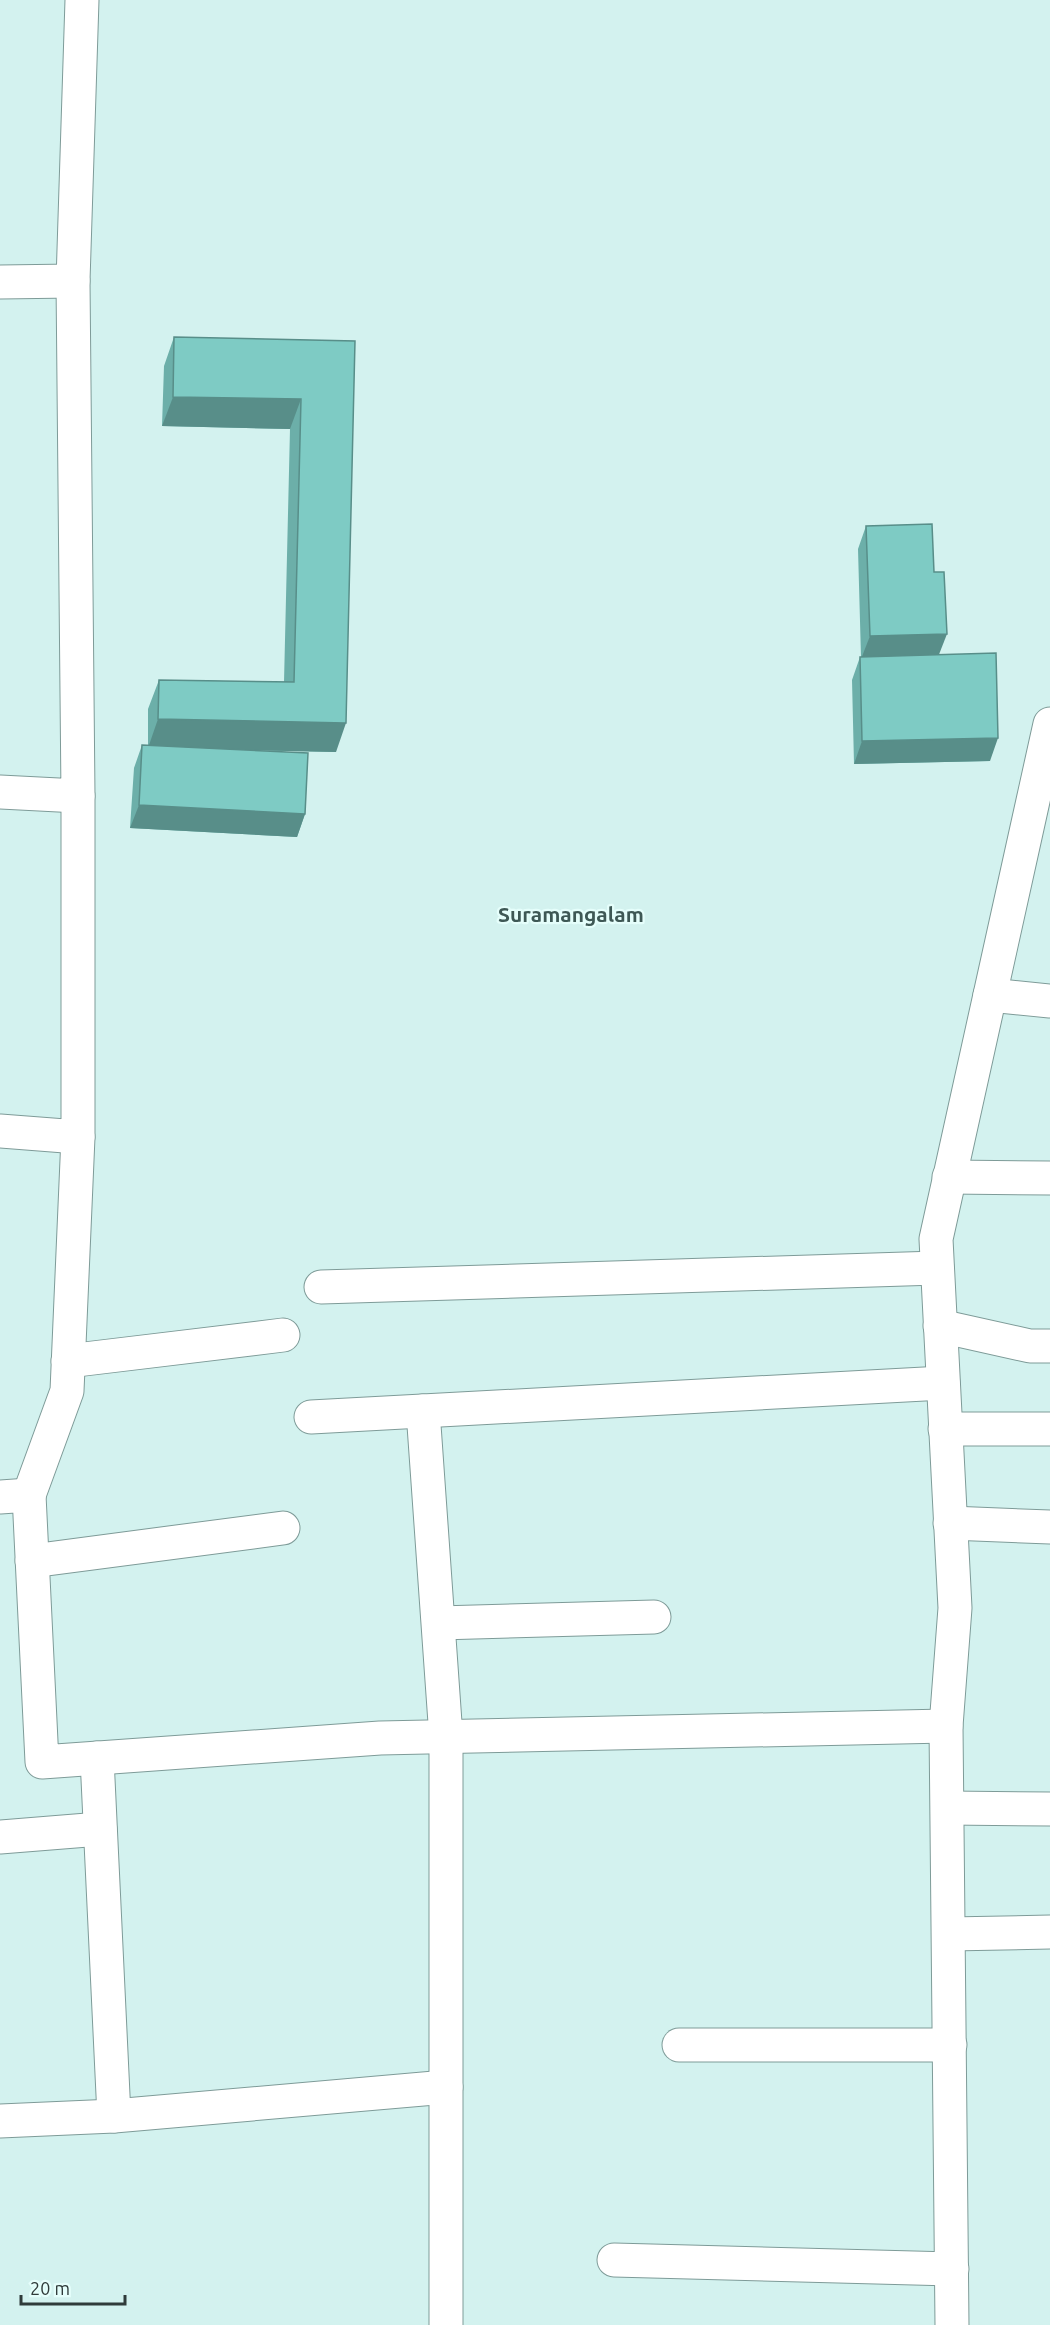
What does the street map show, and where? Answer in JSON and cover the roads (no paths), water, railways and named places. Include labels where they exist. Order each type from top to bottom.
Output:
[{"type":"street","points":[[82,0],[73,281],[78,796],[78,1137],[67,1391],[15,1496],[32,1561],[42,1762],[380,1738],[946,1726]]},
{"type":"street","points":[[0,282],[73,281]]},
{"type":"street","points":[[952,2325],[946,1726],[955,1608],[936,1239],[1050,724]]},
{"type":"street","points":[[0,792],[78,796]]},
{"type":"street","points":[[990,995],[1050,1001]]},
{"type":"street","points":[[0,1131],[78,1137]]},
{"type":"street","points":[[950,1177],[1050,1178]]},
{"type":"street","points":[[321,1287],[937,1268]]},
{"type":"street","points":[[940,1326],[1030,1346],[1050,1346]]},
{"type":"street","points":[[68,1361],[283,1335]]},
{"type":"street","points":[[311,1417],[943,1383]]},
{"type":"street","points":[[423,1411],[446,1737],[446,2325]]},
{"type":"street","points":[[945,1429],[1050,1429]]},
{"type":"street","points":[[950,1523],[1050,1527]]},
{"type":"street","points":[[32,1561],[283,1528]]},
{"type":"street","points":[[438,1623],[654,1617]]},
{"type":"street","points":[[97,1758],[114,2116]]},
{"type":"street","points":[[948,1808],[1050,1809]]},
{"type":"street","points":[[0,1837],[100,1829]]},
{"type":"street","points":[[949,1934],[1050,1932]]},
{"type":"street","points":[[679,2044],[950,2045]]},
{"type":"street","points":[[0,2121],[114,2116],[446,2087]]},
{"type":"street","points":[[614,2260],[952,2269]]},
{"type":"district","name":"Suramangalam","points":[[571,915]]}]
